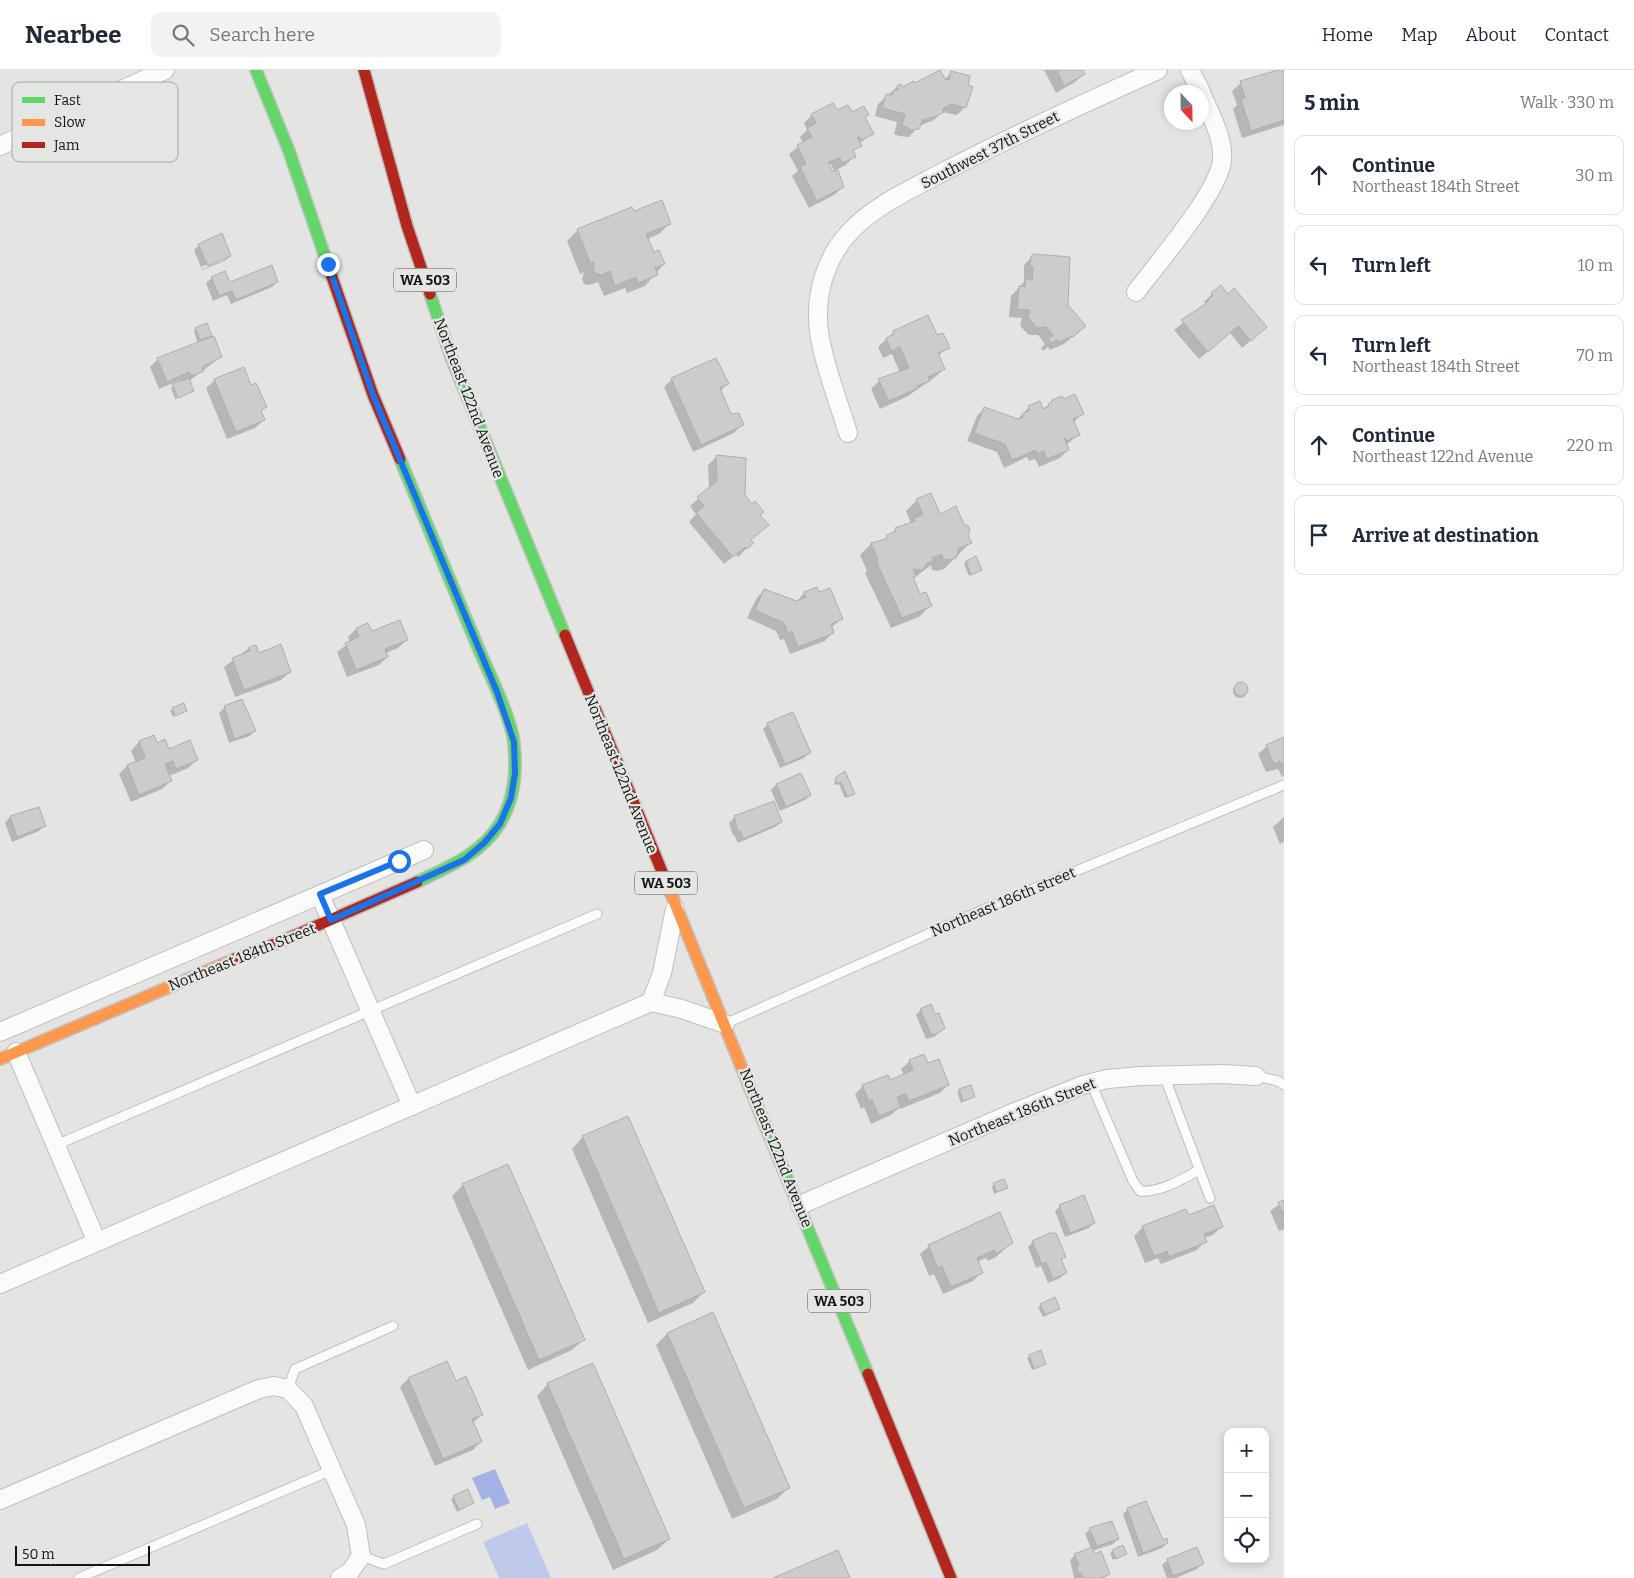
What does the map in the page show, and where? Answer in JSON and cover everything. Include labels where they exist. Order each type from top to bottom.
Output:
[{"type":"main road","name":"Northeast 184th Street","points":[[0,1059],[260,948],[275,944],[331,920],[464,860],[484,843],[500,824],[511,798],[515,773],[514,742],[497,692],[373,395],[289,151],[256,70]]},
{"type":"main road","name":"Northeast 122nd Avenue","points":[[364,70],[407,226],[451,357],[800,1205],[951,1578]]},
{"type":"street","points":[[139,82],[165,70]]},
{"type":"street","name":"Southwest 37th Street","points":[[848,433],[824,349],[818,320],[824,278],[835,250],[848,234],[877,210],[912,189],[1038,124],[1158,70]]},
{"type":"street","points":[[1190,70],[1197,85]]},
{"type":"street","points":[[1136,292],[1207,197],[1217,178],[1222,160],[1219,138],[1209,114]]},
{"type":"street","points":[[0,146],[12,140]]},
{"type":"street","name":"Northeast 184th Street","points":[[0,1032],[424,850]]},
{"type":"street","points":[[320,894],[412,1106]]},
{"type":"street","points":[[650,1002],[662,973],[676,906]]},
{"type":"street","points":[[0,1284],[650,1002],[682,1008],[725,1024]]},
{"type":"street","points":[[16,1052],[97,1242]]},
{"type":"street","name":"Northeast 186th Street","points":[[800,1205],[1016,1112],[1092,1083],[1107,1079],[1164,1075],[1256,1076]]},
{"type":"street","points":[[0,1500],[258,1389],[274,1386],[288,1389],[304,1406],[356,1525],[361,1556],[350,1572],[340,1578]]},
{"type":"lane","name":"Northeast 186th street","points":[[725,1024],[989,907],[1284,785]]},
{"type":"lane","points":[[56,1145],[597,914]]},
{"type":"lane","points":[[1164,1075],[1210,1198]]},
{"type":"lane","points":[[1256,1076],[1278,1081],[1284,1085]]},
{"type":"lane","points":[[1092,1083],[1133,1181],[1140,1190],[1148,1191],[1184,1178],[1199,1170]]},
{"type":"lane","points":[[288,1389],[296,1370],[393,1326]]},
{"type":"lane","points":[[79,1578],[332,1470]]},
{"type":"lane","points":[[361,1556],[384,1564],[476,1524]]},
{"type":"shaded area","points":[[495,1469],[510,1503],[495,1509],[490,1497],[482,1500],[472,1478]]},
{"type":"shaded area","points":[[527,1523],[551,1578],[499,1578],[483,1542]]},
{"type":"building","points":[[940,70],[945,79],[949,80],[951,71],[970,76],[968,85],[973,87],[966,108],[951,104],[942,109],[944,112],[924,121],[923,119],[919,129],[912,130],[902,125],[905,114],[882,108],[886,94],[892,95],[894,90],[898,90],[897,86],[901,84],[903,87],[914,81],[915,83]]},
{"type":"building","points":[[1057,70],[1083,70],[1085,74],[1064,86]]},
{"type":"building","points":[[1283,70],[1284,73],[1284,120],[1251,131],[1241,99],[1245,98],[1240,81]]},
{"type":"building","points":[[833,103],[837,110],[848,105],[852,112],[864,106],[869,115],[865,117],[874,134],[861,140],[859,136],[857,137],[862,146],[853,150],[856,157],[842,163],[840,158],[828,162],[833,172],[838,170],[844,187],[817,201],[800,167],[806,164],[797,145],[812,137],[807,128],[816,123],[811,114]]},
{"type":"building","points":[[662,200],[671,224],[646,234],[654,252],[659,250],[665,264],[655,268],[658,275],[638,283],[636,277],[615,286],[610,271],[601,275],[595,273],[594,262],[591,264],[577,229],[632,207],[634,211]]},
{"type":"building","points":[[222,233],[231,256],[208,266],[198,244]]},
{"type":"building","points":[[1034,254],[1070,257],[1068,305],[1086,326],[1074,336],[1058,342],[1057,339],[1052,343],[1048,339],[1053,335],[1046,327],[1037,328],[1028,317],[1030,310],[1017,309],[1019,286],[1025,287],[1026,279],[1032,280],[1033,267],[1030,267],[1031,256]]},
{"type":"building","points":[[272,265],[278,282],[236,300],[232,291],[219,296],[211,277],[225,271],[230,282]]},
{"type":"building","points":[[1221,285],[1228,294],[1234,288],[1267,327],[1251,341],[1238,326],[1208,352],[1181,320],[1204,305],[1213,295],[1211,293]]},
{"type":"building","points":[[928,315],[937,335],[943,333],[950,348],[938,353],[945,369],[928,377],[930,381],[917,386],[918,388],[889,401],[878,379],[909,368],[900,347],[891,351],[886,338],[894,334],[893,331]]},
{"type":"building","points":[[207,323],[212,336],[200,340],[195,328]]},
{"type":"building","points":[[214,336],[222,357],[202,367],[204,371],[191,376],[189,372],[167,382],[157,358]]},
{"type":"building","points":[[716,358],[729,384],[720,388],[731,414],[739,413],[744,425],[701,445],[671,378]]},
{"type":"building","points":[[244,367],[251,385],[256,383],[267,407],[261,410],[265,420],[236,432],[214,379]]},
{"type":"building","points":[[189,378],[194,391],[178,398],[172,384]]},
{"type":"building","points":[[1075,394],[1084,414],[1073,419],[1080,435],[1067,441],[1064,437],[1069,450],[1047,459],[1044,451],[1037,454],[1036,450],[1012,460],[1005,444],[974,433],[984,407],[1018,419],[1023,417],[1022,414],[1030,410],[1028,406],[1040,401],[1043,409],[1049,406],[1048,404],[1052,400],[1062,396],[1064,399]]},
{"type":"building","points":[[716,455],[746,458],[745,495],[752,504],[755,501],[764,512],[760,515],[769,525],[751,540],[754,543],[747,549],[745,547],[733,557],[696,513],[704,506],[697,497],[717,481]]},
{"type":"building","points":[[931,493],[940,514],[956,506],[964,524],[968,526],[970,531],[968,535],[972,543],[959,548],[956,558],[950,560],[943,559],[942,554],[932,558],[933,561],[926,564],[923,570],[913,569],[916,576],[913,577],[920,594],[926,592],[932,606],[902,618],[876,561],[878,560],[871,543],[886,539],[887,535],[896,531],[895,528],[915,521],[914,518],[923,514],[916,499]]},
{"type":"building","points":[[976,556],[982,570],[971,575],[966,561]]},
{"type":"building","points":[[817,587],[819,592],[830,588],[843,619],[831,624],[834,633],[798,647],[792,631],[788,633],[784,623],[755,610],[764,589],[797,601],[806,597],[804,592]]},
{"type":"building","points":[[400,620],[408,640],[385,649],[388,657],[356,670],[345,643],[359,637],[356,628],[368,623],[372,631]]},
{"type":"building","points":[[281,644],[291,672],[244,690],[232,658],[250,651],[249,647],[256,645],[259,653]]},
{"type":"building","points":[[1238,682],[1244,682],[1248,689],[1244,696],[1238,696],[1234,692],[1234,686]]},
{"type":"building","points":[[242,699],[256,731],[234,739],[224,706]]},
{"type":"building","points":[[184,703],[187,711],[175,716],[172,708]]},
{"type":"building","points":[[793,712],[811,753],[785,764],[767,723]]},
{"type":"building","points":[[154,735],[157,743],[165,739],[169,749],[190,740],[198,760],[176,769],[173,761],[165,764],[172,781],[139,795],[127,765],[145,758],[139,741]]},
{"type":"building","points":[[1284,737],[1284,763],[1281,764],[1280,761],[1274,764],[1266,745]]},
{"type":"building","points":[[845,771],[855,794],[847,797],[841,782],[837,784],[835,778]]},
{"type":"building","points":[[801,773],[811,795],[786,807],[776,784]]},
{"type":"building","points":[[774,801],[782,822],[743,839],[740,831],[738,832],[734,816]]},
{"type":"building","points":[[39,807],[46,826],[17,837],[10,816]]},
{"type":"building","points":[[931,1004],[935,1014],[939,1013],[945,1028],[937,1034],[931,1034],[920,1009]]},
{"type":"building","points":[[924,1054],[928,1063],[939,1059],[949,1085],[909,1101],[906,1094],[897,1097],[901,1107],[879,1116],[872,1100],[869,1101],[862,1085],[888,1075],[890,1080],[913,1070],[909,1060]]},
{"type":"building","points":[[971,1085],[975,1097],[963,1101],[959,1089]]},
{"type":"building","points":[[628,1116],[705,1292],[659,1313],[582,1136]]},
{"type":"building","points":[[508,1164],[585,1340],[539,1360],[462,1184]]},
{"type":"building","points":[[1004,1179],[1008,1188],[997,1192],[993,1183]]},
{"type":"building","points":[[1084,1195],[1095,1223],[1070,1233],[1059,1205]]},
{"type":"building","points":[[1284,1200],[1284,1216],[1278,1202]]},
{"type":"building","points":[[1214,1205],[1223,1227],[1204,1234],[1207,1242],[1169,1257],[1167,1251],[1154,1256],[1142,1226],[1186,1209],[1189,1215]]},
{"type":"building","points":[[1000,1212],[1013,1243],[996,1254],[995,1250],[977,1258],[983,1273],[951,1287],[942,1266],[938,1268],[928,1245]]},
{"type":"building","points":[[1050,1233],[1056,1233],[1066,1257],[1061,1259],[1067,1273],[1053,1279],[1046,1262],[1042,1264],[1032,1241]]},
{"type":"building","points":[[1055,1297],[1060,1309],[1045,1315],[1040,1304]]},
{"type":"building","points":[[713,1312],[790,1488],[744,1508],[667,1333]]},
{"type":"building","points":[[1041,1350],[1046,1364],[1034,1369],[1029,1355]]},
{"type":"building","points":[[447,1361],[456,1381],[466,1376],[483,1415],[472,1419],[482,1442],[443,1459],[408,1378]]},
{"type":"building","points":[[593,1363],[670,1539],[624,1559],[547,1383]]},
{"type":"building","points":[[468,1489],[474,1503],[459,1510],[453,1496]]},
{"type":"building","points":[[1146,1501],[1163,1540],[1167,1538],[1168,1543],[1143,1553],[1127,1508]]},
{"type":"building","points":[[1112,1521],[1119,1539],[1097,1546],[1089,1528]]},
{"type":"building","points":[[1123,1545],[1127,1554],[1116,1559],[1112,1550]]},
{"type":"building","points":[[1092,1547],[1095,1554],[1101,1551],[1110,1574],[1101,1578],[1083,1578],[1081,1573],[1079,1574],[1076,1567],[1079,1566],[1074,1554]]},
{"type":"building","points":[[1197,1547],[1204,1564],[1173,1576],[1167,1559]]},
{"type":"building","points":[[838,1550],[850,1578],[773,1578]]},
{"type":"traffic: fast","points":[[256,70],[289,151],[332,277]]},
{"type":"traffic: fast","points":[[430,294],[451,357],[565,635]]},
{"type":"traffic: fast","points":[[400,459],[505,710],[512,734],[515,754],[515,775],[511,796],[499,825],[483,844],[473,852],[417,882]]},
{"type":"traffic: fast","points":[[767,1130],[868,1374]]},
{"type":"traffic: slow","points":[[665,879],[767,1130]]},
{"type":"traffic: slow","points":[[0,1059],[235,959]]},
{"type":"traffic: jam","points":[[364,70],[407,226],[430,294]]},
{"type":"traffic: jam","points":[[332,277],[373,395],[400,459]]},
{"type":"traffic: jam","points":[[565,635],[665,879]]},
{"type":"traffic: jam","points":[[235,959],[275,944],[417,882]]},
{"type":"traffic: jam","points":[[868,1374],[951,1578]]},
{"type":"route","points":[[328,264],[373,395],[497,692],[514,742],[515,773],[511,798],[500,824],[484,843],[464,860],[331,920],[320,894],[399,861]]}]
